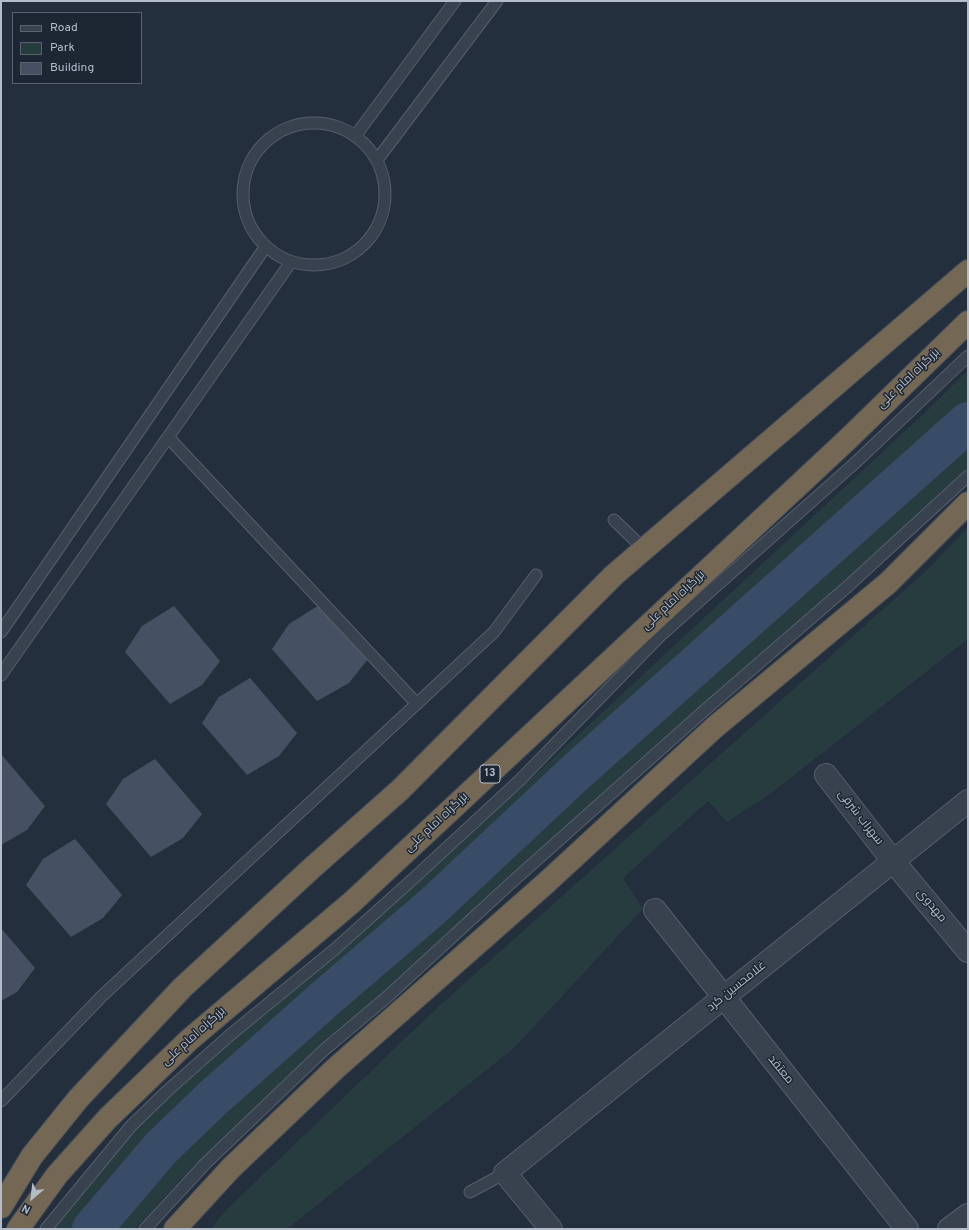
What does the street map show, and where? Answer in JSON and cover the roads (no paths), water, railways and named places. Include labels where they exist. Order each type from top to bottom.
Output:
[{"type":"highway","points":[[1,1207],[32,1156],[78,1099],[171,999],[313,867],[400,790],[600,588],[968,271]]},
{"type":"highway","name":"بزرگراه امام علی","points":[[18,1229],[57,1175],[103,1123],[183,1045],[351,903],[848,438],[968,322]]},
{"type":"highway","points":[[175,1229],[231,1168],[336,1068],[546,883],[715,728],[888,583],[968,503]]},
{"type":"street","name":"سهراب شرقی","points":[[826,775],[893,862]]},
{"type":"street","name":"غلامحسین کرد","points":[[505,1173],[968,801]]},
{"type":"street","name":"مهدوی","points":[[893,862],[968,951]]},
{"type":"street","name":"معتقد","points":[[655,910],[907,1229]]},
{"type":"street","points":[[505,1173],[551,1229]]},
{"type":"street","points":[[949,1229],[968,1215]]},
{"type":"lane","points":[[356,135],[455,1]]},
{"type":"lane","points":[[376,160],[497,1]]},
{"type":"lane","points":[[309,122],[334,124],[356,135],[372,151],[376,160],[382,172],[386,194],[382,216],[372,236],[356,252],[336,262],[314,266],[291,262],[271,251],[266,246],[254,233],[243,211],[242,186],[249,162],[264,142],[284,128],[309,122]]},
{"type":"lane","points":[[1,632],[266,246]]},
{"type":"lane","points":[[1,675],[291,262]]},
{"type":"lane","points":[[46,1229],[131,1126],[167,1091],[230,1035],[335,949],[414,878],[520,780],[660,636],[854,463],[968,356]]},
{"type":"lane","points":[[168,437],[417,704]]},
{"type":"lane","points":[[145,1229],[206,1163],[324,1050],[399,987],[511,883],[706,709],[847,587],[968,476]]},
{"type":"lane","points":[[614,520],[644,549]]},
{"type":"lane","points":[[1,1101],[102,996],[494,632],[536,575]]},
{"type":"lane","points":[[470,1192],[505,1173]]},
{"type":"waterway","points":[[92,1229],[161,1148],[212,1099],[328,996],[432,907],[575,773],[968,422]]}]
